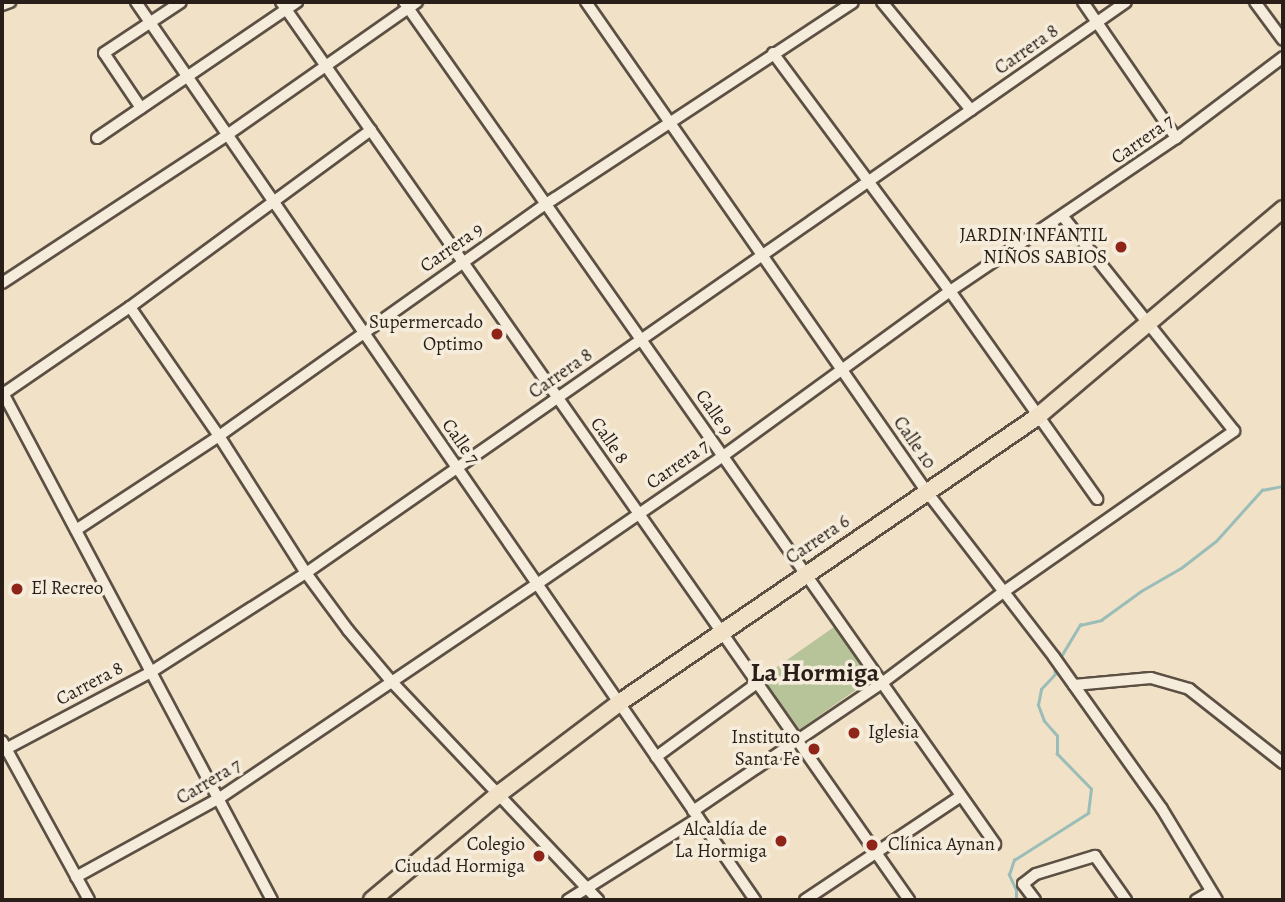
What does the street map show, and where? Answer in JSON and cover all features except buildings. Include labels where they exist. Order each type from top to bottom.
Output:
[{"type":"main road","name":"Carrera 6","points":[[372,900],[500,793],[619,703],[1037,416],[1283,209]]},
{"type":"street","points":[[2,5],[10,2]]},
{"type":"street","name":"Calle 7","points":[[136,2],[755,900]]},
{"type":"street","points":[[141,108],[104,53],[181,2]]},
{"type":"street","points":[[97,138],[187,77],[283,5],[297,2]]},
{"type":"street","name":"Calle 10","points":[[586,2],[927,492],[1054,657],[1162,809],[1213,896]]},
{"type":"street","name":"Carrera 9","points":[[76,530],[219,436],[546,204],[853,2]]},
{"type":"street","points":[[882,2],[971,110]]},
{"type":"street","points":[[1083,2],[1176,138]]},
{"type":"street","name":"Carrera 8","points":[[3,747],[151,672],[306,573],[1126,2]]},
{"type":"street","points":[[1255,2],[1283,40]]},
{"type":"street","points":[[2,282],[227,135],[409,4]]},
{"type":"street","name":"Calle 9","points":[[409,4],[640,339],[995,844]]},
{"type":"street","name":"Calle 8","points":[[283,5],[909,900]]},
{"type":"street","points":[[773,53],[950,291],[1097,499]]},
{"type":"street","name":"Carrera 7","points":[[76,877],[218,799],[537,584],[723,456],[950,291],[1176,138],[1283,57]]},
{"type":"street","points":[[272,900],[3,393],[130,307],[370,130]]},
{"type":"street","points":[[568,900],[696,814],[1234,431],[1063,217]]},
{"type":"street","points":[[130,307],[219,436],[306,573],[392,682],[500,793],[598,900]]},
{"type":"street","points":[[1074,685],[1151,678],[1189,689],[1283,763]]},
{"type":"street","points":[[656,757],[757,683]]},
{"type":"street","points":[[3,747],[89,900]]},
{"type":"street","points":[[805,900],[961,796]]},
{"type":"street","points":[[1035,900],[1023,884],[1036,874],[1095,856],[1126,900]]},
{"type":"street","points":[[1196,900],[1213,896]]},
{"type":"green space","points":[[834,627],[871,679],[799,730],[762,677]]},
{"type":"waterway","points":[[1060,658],[1080,625],[1101,620],[1141,591],[1181,568],[1216,541],[1262,490],[1283,486]]},
{"type":"waterway","points":[[1016,900],[1016,890],[1009,875],[1014,860],[1088,813],[1091,789],[1057,754],[1057,736],[1044,721],[1038,705],[1041,689],[1055,674],[1054,666]]},
{"type":"place","name":"JARDIN INFANTIL NIÑOS SABIOS","points":[[1121,247]]},
{"type":"place","name":"Supermercado Optimo","points":[[497,334]]},
{"type":"place","name":"El Recreo","points":[[17,589]]},
{"type":"place","name":"Iglesia","points":[[854,733]]},
{"type":"place","name":"Instituto Santa Fe","points":[[814,749]]},
{"type":"place","name":"Alcaldía de La Hormiga","points":[[781,841]]},
{"type":"place","name":"Clínica Aynan","points":[[872,845]]},
{"type":"place","name":"Colegio Ciudad Hormiga","points":[[539,856]]},
{"type":"district","name":"La Hormiga","points":[[815,673]]}]
